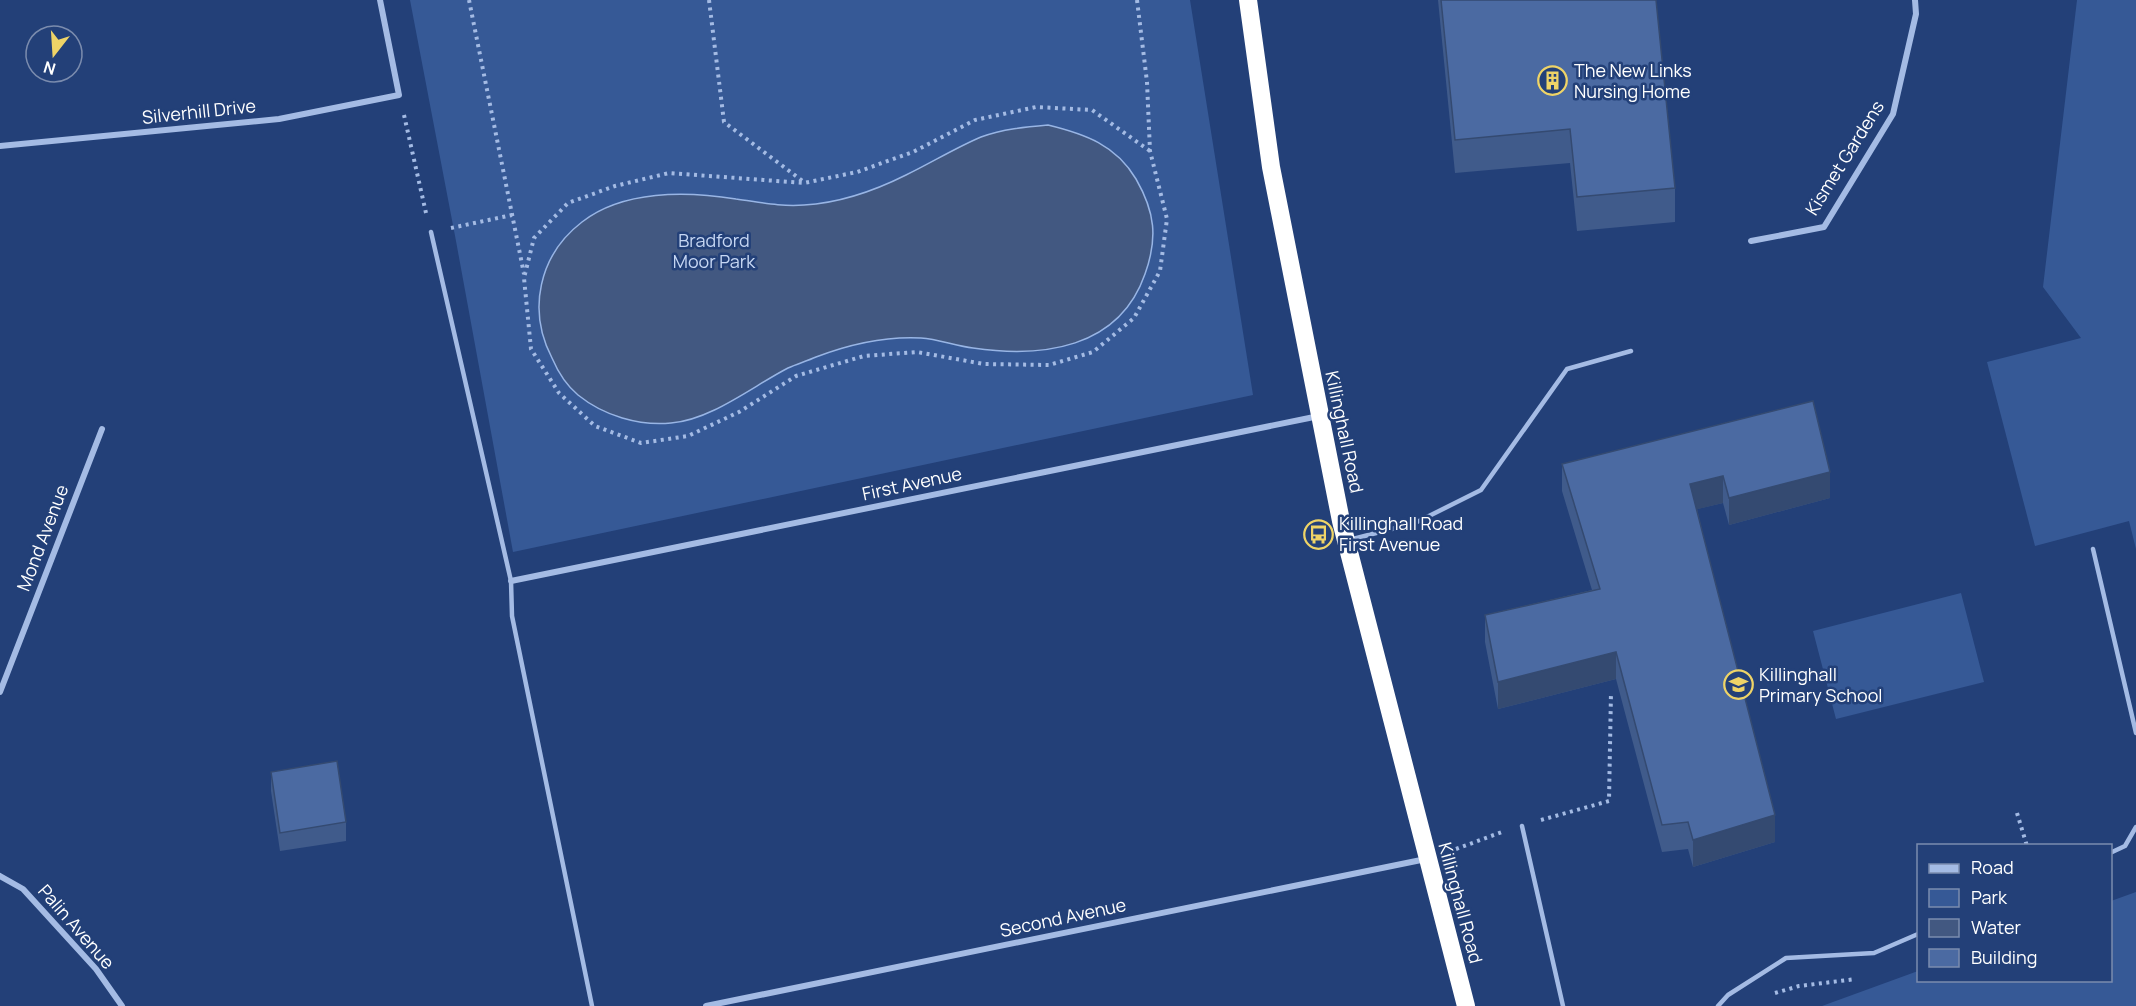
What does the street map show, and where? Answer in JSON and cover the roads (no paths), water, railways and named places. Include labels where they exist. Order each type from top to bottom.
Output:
[{"type":"highway","name":"Killinghall Road","points":[[1248,0],[1271,167],[1319,416],[1347,541],[1426,859],[1466,1006]]},
{"type":"street","name":"Silverhill Drive","points":[[0,146],[279,119],[399,95],[380,0]]},
{"type":"street","name":"Kismet Gardens","points":[[1751,242],[1824,227],[1893,114],[1916,14],[1915,0]]},
{"type":"street","name":"First Avenue","points":[[511,581],[1319,416]]},
{"type":"street","name":"Mond Avenue","points":[[0,692],[102,429]]},
{"type":"street","name":"Second Avenue","points":[[706,1006],[1426,859]]},
{"type":"street","name":"Palin Avenue","points":[[0,876],[23,889],[96,969],[122,1006]]},
{"type":"lane","points":[[431,232],[511,581],[512,616],[592,1006]]},
{"type":"lane","points":[[1347,541],[1415,523],[1481,490],[1567,369],[1631,351]]},
{"type":"lane","points":[[2093,549],[2136,733]]},
{"type":"lane","points":[[1522,826],[1563,1006]]},
{"type":"lane","points":[[2112,852],[2125,846],[2136,827]]},
{"type":"lane","points":[[1718,1006],[1728,995],[1786,958],[1874,953],[1917,934]]},
{"type":"water","points":[[1048,125],[1087,137],[1119,157],[1136,179],[1151,214],[1152,249],[1145,274],[1133,299],[1117,319],[1097,333],[1075,343],[1051,349],[1025,351],[973,348],[921,338],[894,338],[867,342],[829,352],[791,367],[701,416],[686,421],[659,424],[622,418],[599,409],[574,391],[554,363],[544,340],[540,321],[539,303],[542,284],[547,267],[567,235],[598,211],[636,199],[676,194],[717,196],[787,205],[831,202],[882,186],[989,134]]},
{"type":"place","name":"The New Links Nursing Home","points":[[1553,81]]},
{"type":"place","name":"Killinghall Road First Avenue","points":[[1318,534]]},
{"type":"place","name":"Killinghall Primary School","points":[[1738,685]]},
{"type":"park label","name":"Bradford Moor Park","points":[[714,251]]}]
